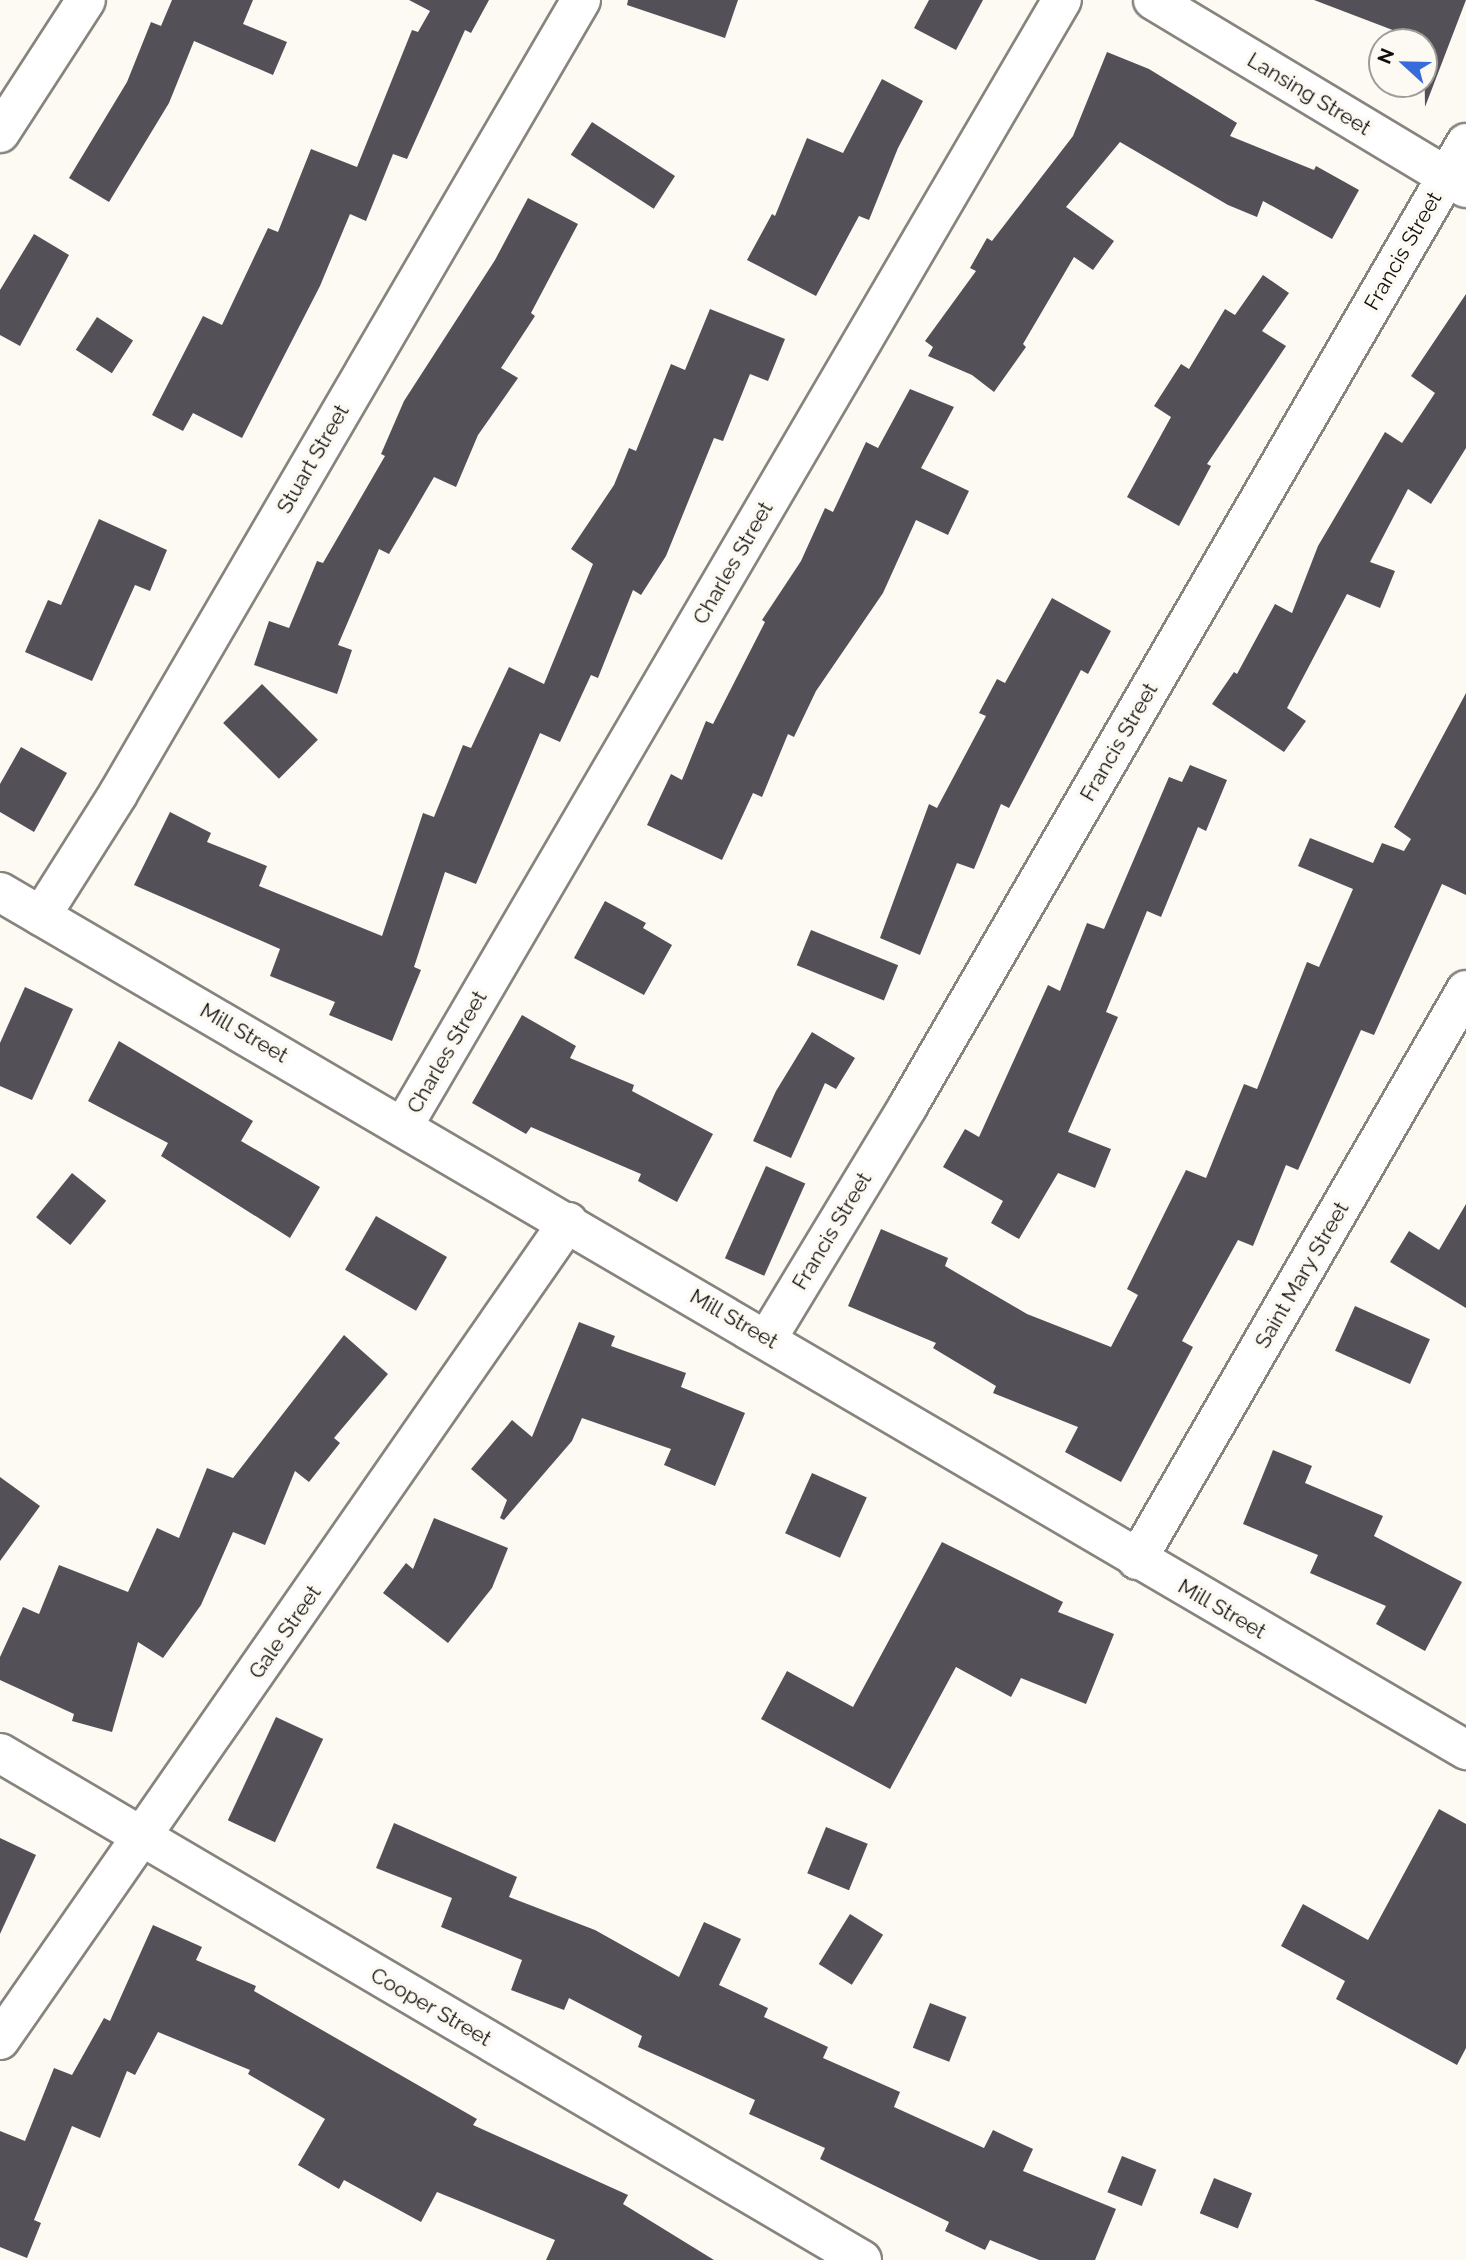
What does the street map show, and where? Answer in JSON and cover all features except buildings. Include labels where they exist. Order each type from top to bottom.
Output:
[{"type":"main road","points":[[0,133],[86,0]]},
{"type":"main road","name":"Stuart Street","points":[[41,916],[118,794],[581,0]]},
{"type":"main road","name":"Charles Street","points":[[404,1125],[1062,0]]},
{"type":"main road","name":"Lansing Street","points":[[1153,0],[1456,182]]},
{"type":"main road","name":"Francis Street","points":[[767,1339],[1456,182],[1466,143]]},
{"type":"main road","name":"Mill Street","points":[[0,892],[404,1125],[1137,1560],[1466,1751]]},
{"type":"main road","name":"Saint Mary Street","points":[[1137,1560],[1466,990]]},
{"type":"main road","name":"Gale Street","points":[[0,2040],[568,1222]]},
{"type":"main road","name":"Cooper Street","points":[[0,1753],[862,2260]]}]
